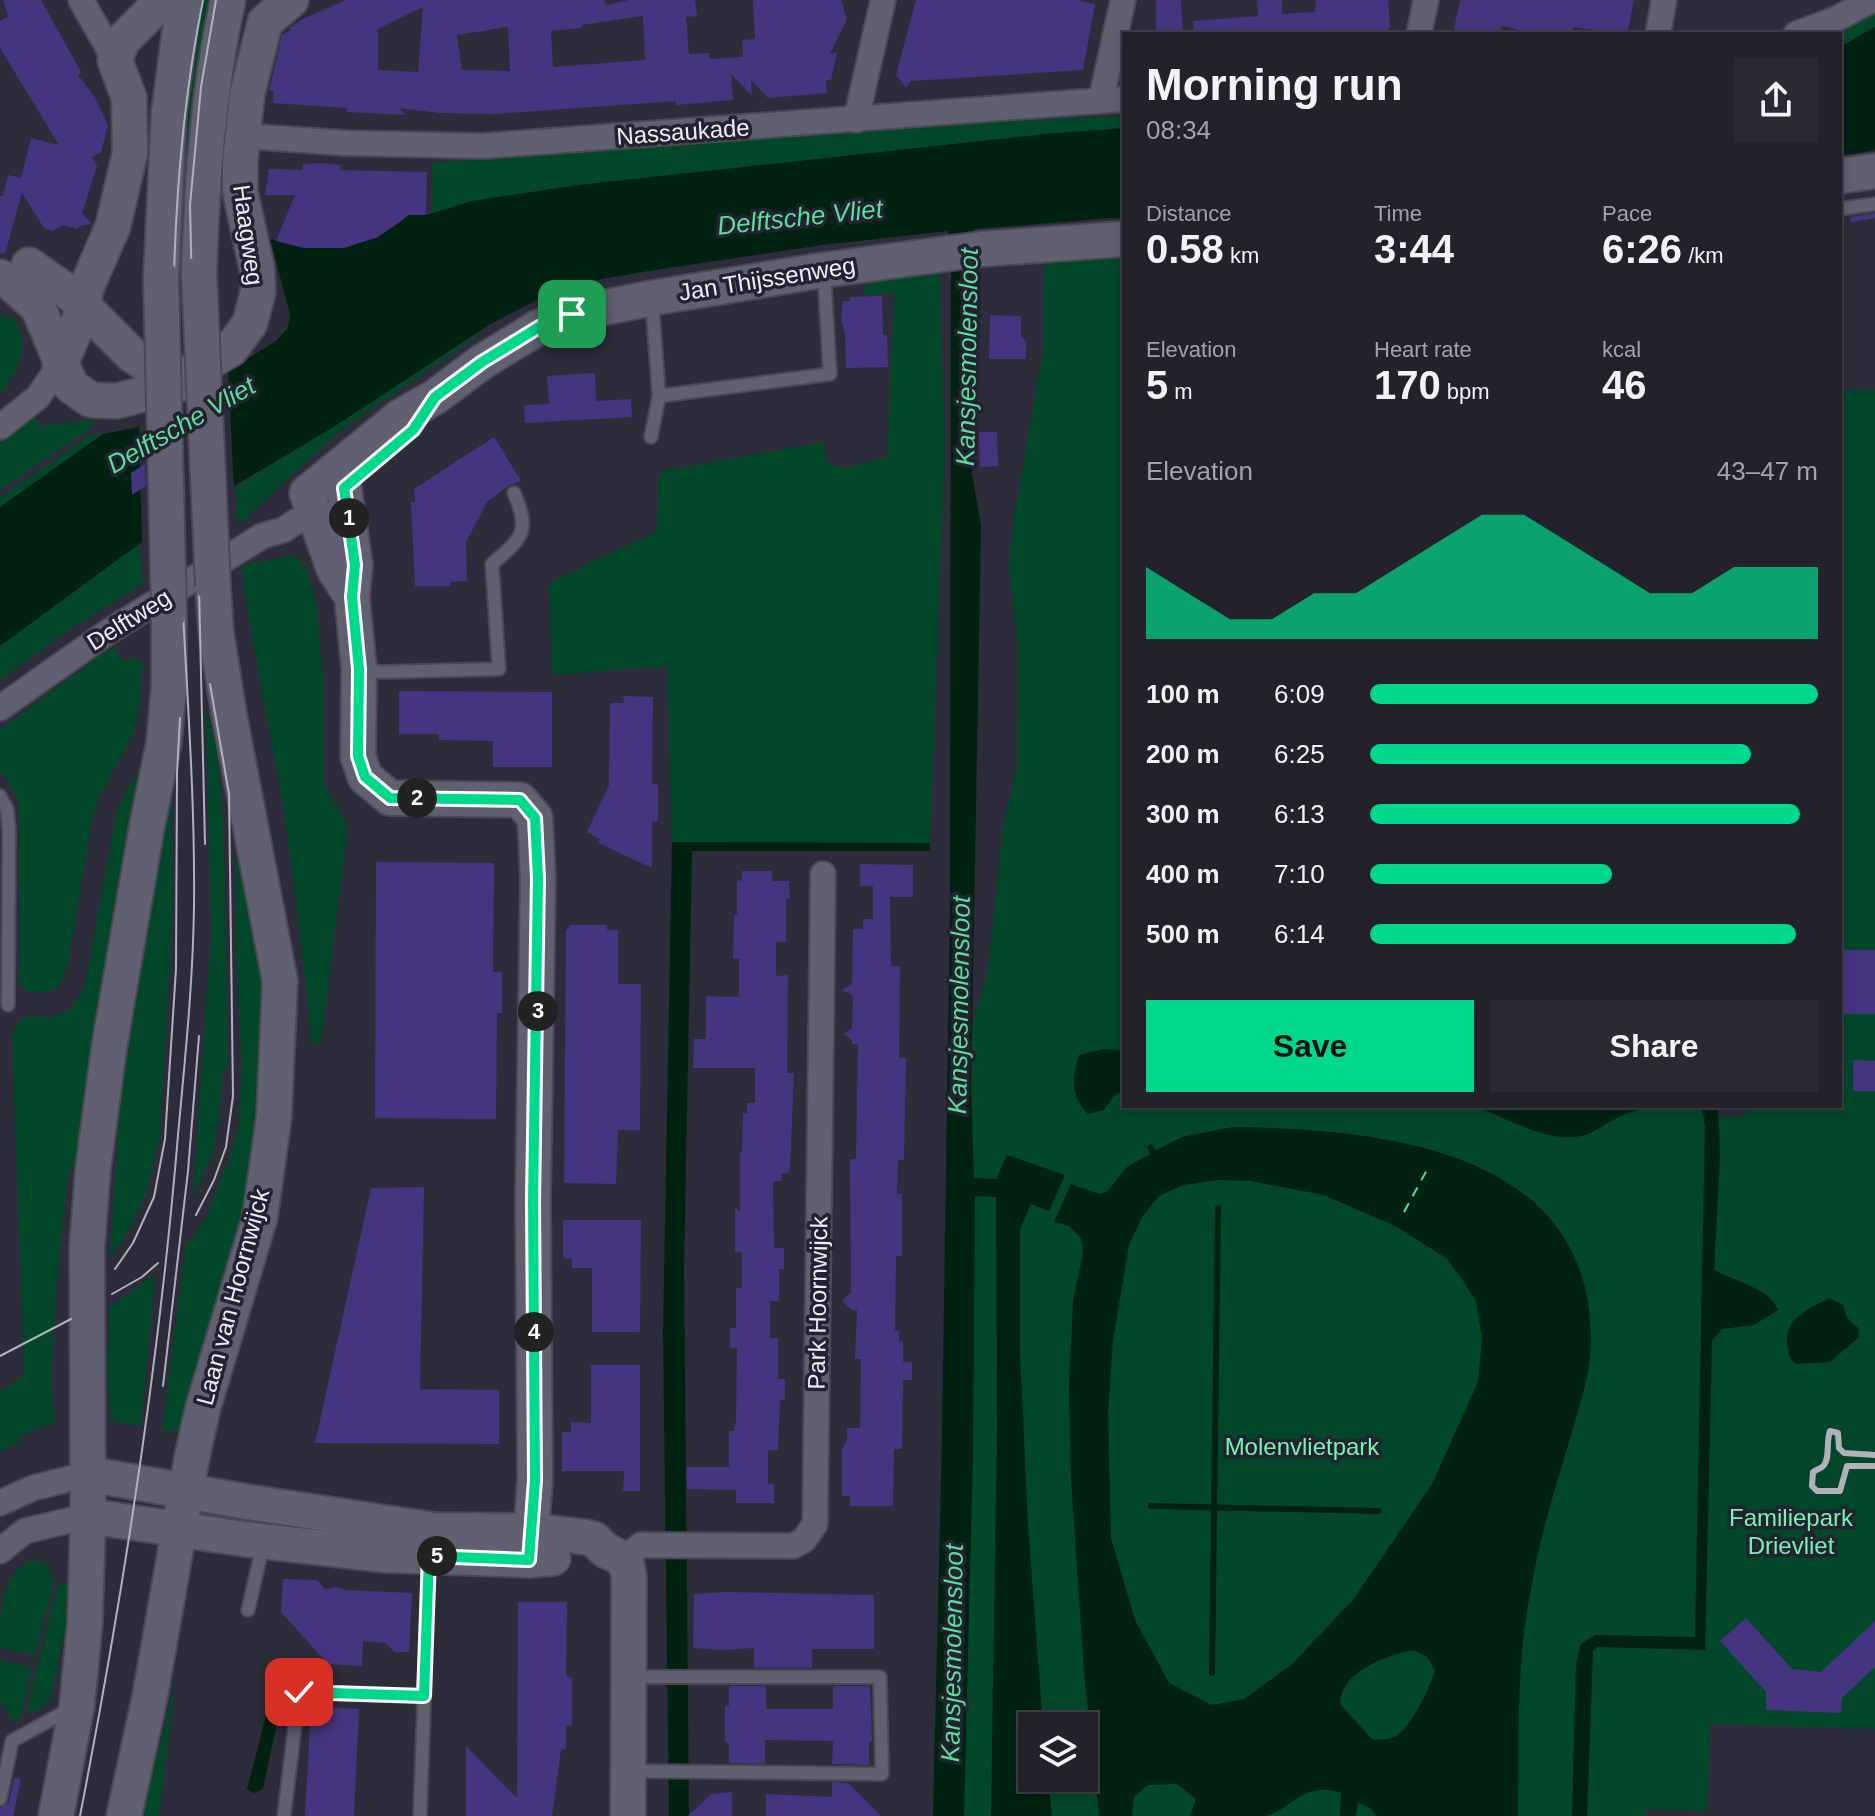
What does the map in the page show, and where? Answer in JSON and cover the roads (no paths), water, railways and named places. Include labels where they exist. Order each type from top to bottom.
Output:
[{"type":"street","points":[[0,427],[38,397],[60,365],[84,309],[85,291],[113,226],[130,153],[129,98],[115,60],[81,0]]},
{"type":"street","points":[[56,1816],[77,1705],[85,1622],[88,1516],[87,1246],[93,1169],[109,1048],[164,742],[169,685],[161,277],[167,148],[184,0]]},
{"type":"street","name":"Haagweg","points":[[213,586],[199,274],[208,120],[228,0]]},
{"type":"street","name":"Haagweg","points":[[10,270],[11,283],[38,307],[71,386],[91,400],[117,401],[177,385],[187,375],[231,349],[250,323],[258,292],[257,269],[240,191],[247,94],[265,22],[291,0]]},
{"type":"street","points":[[856,120],[883,0]]},
{"type":"street","points":[[1113,99],[1123,0]]},
{"type":"street","points":[[1419,32],[1426,0]]},
{"type":"street","points":[[1658,32],[1664,0]]},
{"type":"street","points":[[1801,32],[1836,19],[1872,0]]},
{"type":"street","points":[[115,60],[122,41],[145,4],[178,39]]},
{"type":"street","name":"Nassaukade","points":[[242,136],[346,143],[482,146],[1113,99]]},
{"type":"street","points":[[1842,176],[1875,171]]},
{"type":"street","name":"Jan Thijssenweg","points":[[310,502],[413,430],[435,397],[482,362],[539,327],[572,314],[824,270],[982,249],[1122,239]]},
{"type":"street","points":[[10,270],[79,262],[103,252]]},
{"type":"street","points":[[10,270],[54,281],[132,355],[149,366],[187,375]]},
{"type":"street","points":[[339,480],[355,565],[352,597],[359,669],[358,756],[365,777],[390,798],[520,800],[535,818],[538,1011],[533,1200],[535,1480],[531,1545]]},
{"type":"street","points":[[310,502],[334,569],[352,597]]},
{"type":"street","name":"Delftweg","points":[[0,708],[108,632],[262,536],[283,530],[310,502]]},
{"type":"street","name":"Laan van Hoornwijck","points":[[124,1816],[150,1696],[203,1408],[260,1217],[274,1117],[280,981],[229,714],[216,632],[213,586]]},
{"type":"street","name":"Park Hoornwijck","points":[[613,1555],[655,1545],[793,1546],[808,1537],[815,1524],[823,874]]},
{"type":"street","points":[[0,1503],[33,1488],[88,1474],[531,1545],[591,1558],[613,1555],[627,1566],[642,1677],[643,1771],[628,1816]]},
{"type":"street","points":[[0,1551],[25,1531],[88,1516],[385,1555],[429,1556],[531,1545]]},
{"type":"lane","points":[[1842,209],[1875,204]]},
{"type":"lane","points":[[659,396],[830,374],[824,270]]},
{"type":"lane","points":[[651,437],[659,396],[652,298]]},
{"type":"lane","points":[[359,669],[381,672],[499,669],[492,564],[519,541],[524,516],[514,493]]},
{"type":"lane","points":[[0,796],[7,809],[9,829],[8,1005]]},
{"type":"lane","points":[[248,1610],[264,1541]]},
{"type":"lane","points":[[420,1816],[429,1556]]},
{"type":"lane","points":[[642,1677],[880,1677],[882,1774],[643,1771]]},
{"type":"lane","points":[[284,1812],[299,1692],[424,1696]]},
{"type":"lane","points":[[0,1799],[12,1741],[77,1705]]},
{"type":"water","points":[[1875,27],[1875,150],[1842,156],[1842,46]]},
{"type":"water","points":[[1122,128],[1122,217],[974,229],[972,473],[981,526],[971,1089],[974,1178],[996,1179],[1007,1155],[1065,1175],[1049,1211],[1031,1204],[1020,1229],[1020,1353],[1028,1526],[1042,1712],[1018,1712],[1018,1792],[1049,1792],[1052,1816],[991,1816],[997,1430],[996,1197],[975,1196],[973,1456],[964,1816],[933,1816],[950,898],[951,269],[948,231],[822,245],[642,272],[553,291],[489,325],[332,428],[150,536],[0,646],[0,507],[103,434],[139,427],[276,341],[288,328],[290,314],[270,239],[308,246],[343,246],[376,236],[409,215],[427,215],[472,201],[579,185]]},
{"type":"water","points":[[672,842],[930,843],[930,851],[692,851],[684,1267],[689,1816],[669,1816],[663,1332]]},
{"type":"water","points":[[1103,1049],[1122,1050],[1122,1091],[1114,1096],[1104,1110],[1088,1114],[1078,1100],[1074,1080],[1079,1055]]},
{"type":"water","points":[[1479,1108],[1649,1108],[1627,1113],[1588,1134],[1574,1137],[1546,1134]]},
{"type":"water","points":[[1702,1108],[1718,1108],[1720,1155],[1714,1270],[1759,1290],[1778,1310],[1754,1325],[1722,1329],[1712,1341],[1705,1650],[1598,1647],[1593,1651],[1587,1816],[1572,1816],[1576,1664],[1581,1644],[1595,1635],[1695,1637],[1705,1127]]},
{"type":"water","points":[[1233,1127],[1357,1135],[1418,1146],[1476,1166],[1525,1195],[1562,1235],[1585,1289],[1590,1359],[1541,1540],[1526,1617],[1519,1694],[1518,1816],[1377,1816],[1358,1802],[1356,1816],[1340,1816],[1341,1793],[1317,1790],[1266,1816],[1190,1816],[1196,1799],[1177,1784],[1148,1785],[1134,1797],[1132,1816],[1099,1816],[1098,1712],[1088,1712],[1071,1479],[1069,1385],[1073,1300],[1083,1254],[1081,1238],[1069,1226],[1054,1222],[1071,1184],[1099,1194],[1107,1192],[1127,1167],[1150,1154],[1147,1146],[1152,1144],[1156,1150],[1182,1137]],"holes":[[[1219,1180],[1250,1181],[1324,1195],[1397,1227],[1446,1258],[1476,1301],[1482,1339],[1478,1382],[1432,1484],[1353,1600],[1291,1665],[1244,1699],[1212,1705],[1169,1683],[1135,1620],[1111,1538],[1108,1412],[1113,1340],[1129,1245],[1142,1217],[1159,1196],[1183,1185]],[[1414,1650],[1427,1657],[1435,1670],[1410,1722],[1399,1734],[1373,1740],[1340,1704],[1348,1683],[1367,1667],[1391,1656]]]},
{"type":"water","points":[[1829,1298],[1843,1305],[1847,1318],[1858,1328],[1859,1337],[1830,1362],[1796,1364],[1789,1353],[1789,1330],[1798,1317]]},
{"type":"water","points":[[277,1691],[282,1699],[263,1789],[254,1793],[247,1789],[271,1696]]},
{"type":"waterway","points":[[1212,1673],[1218,1208]]},
{"type":"waterway","points":[[1151,1506],[1378,1511]]},
{"type":"tram line","points":[[80,1816],[125,1562],[150,1392],[170,1221],[190,992],[194,837],[176,473],[173,315],[181,157],[203,0]]},
{"type":"tram line","points":[[205,844],[190,205],[201,87],[216,0]]},
{"type":"tram line","points":[[196,1215],[226,1147],[233,1096],[229,794],[210,684]]},
{"type":"tram line","points":[[115,1269],[133,1243],[154,1197],[165,1139],[176,969],[180,718]]},
{"type":"tram line","points":[[163,1386],[188,1171],[199,1036]]},
{"type":"tram line","points":[[112,1294],[142,1277],[158,1263]]},
{"type":"tram line","points":[[0,1356],[71,1319]]},
{"type":"railway","points":[[1875,1455],[1844,1453],[1839,1448],[1838,1433],[1830,1431],[1826,1462],[1813,1472],[1812,1486],[1817,1491],[1840,1491],[1847,1466],[1875,1466]]},
{"type":"water label","name":"Delftsche Vliet","points":[[800,217]]},
{"type":"water label","name":"Kansjesmolensloot","points":[[967,357]]},
{"type":"water label","name":"Delftsche Vliet","points":[[181,425]]},
{"type":"water label","name":"Kansjesmolensloot","points":[[959,1005]]},
{"type":"water label","name":"Kansjesmolensloot","points":[[952,1653]]},
{"type":"park label","name":"Molenvlietpark","points":[[1302,1447]]},
{"type":"park label","name":"Familiepark Drievliet","points":[[1791,1532]]}]
